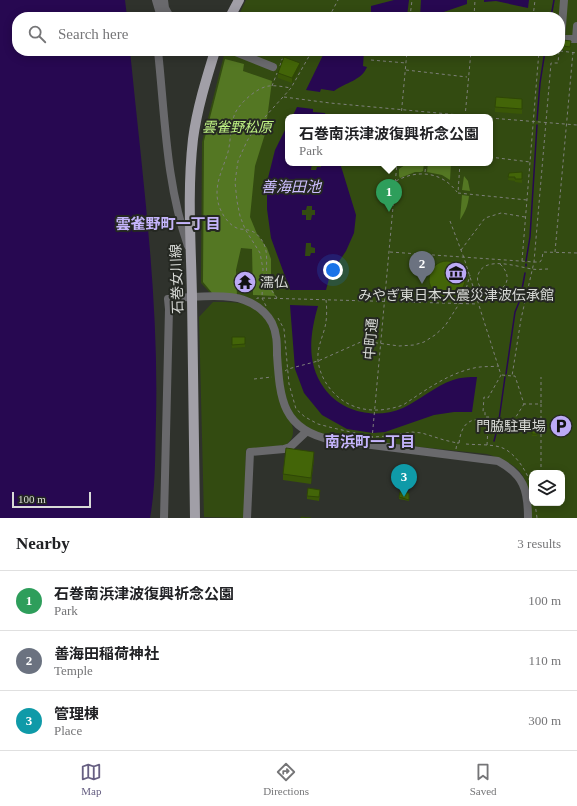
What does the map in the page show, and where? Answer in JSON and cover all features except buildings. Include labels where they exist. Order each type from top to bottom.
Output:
[{"type":"main road","points":[[233,12],[239,0]]},
{"type":"main road","name":"石巻女川線","points":[[195,518],[190,172],[202,92],[213,56]]},
{"type":"street","points":[[156,0],[156,12]]},
{"type":"street","points":[[156,0],[160,12]]},
{"type":"street","points":[[164,0],[167,12]]},
{"type":"street","points":[[563,12],[564,0]]},
{"type":"street","points":[[565,39],[576,40],[577,26]]},
{"type":"street","points":[[159,56],[172,183],[184,234],[190,250]]},
{"type":"street","points":[[245,56],[277,69]]},
{"type":"street","points":[[164,518],[168,299],[192,297],[232,297],[243,299],[265,313],[274,329],[279,377],[282,396],[286,408],[294,421],[306,432],[332,440],[372,441],[498,461],[514,471],[521,479],[526,493],[528,518]]},
{"type":"street","points":[[247,518],[250,452],[284,449],[290,447],[306,432]]},
{"type":"path","points":[[331,12],[338,0]]},
{"type":"path","points":[[411,12],[412,0]]},
{"type":"path","points":[[474,12],[475,0]]},
{"type":"path","points":[[533,12],[534,0]]},
{"type":"path","points":[[565,51],[577,53]]},
{"type":"path","points":[[555,252],[573,52]]},
{"type":"path","points":[[267,307],[262,298],[262,260],[260,253],[245,229],[237,201],[235,182],[238,161],[247,141],[256,127],[291,88],[309,56]]},
{"type":"path","points":[[401,114],[407,56]]},
{"type":"path","points":[[465,114],[470,56]]},
{"type":"path","points":[[522,261],[539,56]]},
{"type":"path","points":[[512,376],[521,319],[534,262],[552,63],[558,63],[559,56]]},
{"type":"path","points":[[272,86],[277,69],[282,59],[289,62]]},
{"type":"path","points":[[371,60],[406,63]]},
{"type":"path","points":[[406,70],[468,77]]},
{"type":"path","points":[[277,298],[270,290],[267,281],[266,248],[258,235],[250,230],[239,229],[232,225],[221,210],[218,202],[217,183],[230,145],[234,116],[241,103],[258,90],[269,86],[291,88]]},
{"type":"path","points":[[283,97],[447,114]]},
{"type":"path","points":[[493,118],[577,126]]},
{"type":"path","points":[[493,157],[530,162]]},
{"type":"path","name":"中町通","points":[[372,441],[397,166]]},
{"type":"path","points":[[424,173],[425,166]]},
{"type":"path","points":[[458,193],[460,166]]},
{"type":"path","points":[[396,181],[415,174],[424,173],[450,183],[458,193],[527,200]]},
{"type":"path","points":[[461,250],[485,218],[501,213],[526,217]]},
{"type":"path","points":[[450,221],[470,275],[501,374],[488,398],[484,397],[483,412],[485,412],[485,417],[489,417],[488,422]]},
{"type":"path","points":[[389,252],[534,262],[540,262],[543,252],[577,253]]},
{"type":"path","points":[[500,264],[508,274],[506,283],[502,288],[495,292],[484,292],[478,281],[478,275],[482,269],[487,266],[500,264],[515,265],[533,269],[548,269]]},
{"type":"path","points":[[254,379],[279,377],[288,369],[318,361],[362,341],[381,345],[399,346],[414,345],[424,342],[445,326],[459,304],[466,289],[470,275]]},
{"type":"path","points":[[254,305],[257,298],[478,304]]},
{"type":"path","points":[[326,300],[325,327],[318,349],[320,371],[325,383],[336,397],[354,408],[375,410],[403,405],[442,379],[453,374],[475,368],[499,366]]},
{"type":"path","points":[[275,315],[284,329],[289,384],[296,409],[305,417],[318,424],[372,441],[388,436],[422,432],[457,443]]},
{"type":"path","points":[[459,443],[460,433],[465,424],[474,420],[506,423],[506,419],[514,420],[524,404],[515,376],[501,374]]},
{"type":"path","points":[[541,377],[541,470]]},
{"type":"path","points":[[524,404],[541,404]]},
{"type":"path","points":[[487,446],[488,428]]},
{"type":"path","points":[[535,506],[537,518]]},
{"type":"green space","points":[[246,0],[577,0],[577,518],[531,518],[530,506],[565,506],[565,470],[529,470],[529,493],[523,476],[517,469],[500,459],[487,454],[333,438],[320,434],[302,425],[294,416],[284,395],[278,339],[262,308],[212,295],[201,283],[202,142],[224,56],[565,56],[565,12],[240,12]]},
{"type":"green space","name":"雲雀野松原","points":[[225,59],[244,64],[243,71],[272,81],[265,134],[255,166],[250,217],[257,234],[267,248],[271,259],[271,284],[275,296],[253,295],[252,249],[241,248],[236,270],[237,296],[213,294],[203,282],[204,141]]},
{"type":"green space","points":[[404,166],[424,166],[423,171],[415,172],[400,178],[399,169]]},
{"type":"green space","points":[[428,166],[451,166],[450,180],[442,175],[427,172]]},
{"type":"green space","points":[[464,176],[468,181],[470,191],[462,190]]},
{"type":"green space","points":[[462,195],[469,196],[466,209],[460,220]]},
{"type":"green space","points":[[213,302],[243,304],[255,308],[266,319],[276,355],[282,404],[293,428],[292,438],[286,445],[246,449],[244,518],[204,517],[199,317]]},
{"type":"water","points":[[0,0],[125,0],[126,12],[12,12],[12,56],[131,56],[149,235],[155,327],[156,419],[154,481],[150,518],[0,518]]},
{"type":"water","points":[[394,0],[409,0],[408,12],[371,12],[371,6]]},
{"type":"water","points":[[421,0],[467,0],[467,4],[444,12],[420,12]]},
{"type":"water","points":[[484,0],[529,0],[528,8],[496,1],[484,2]]},
{"type":"water","points":[[323,56],[364,56],[363,66],[367,67],[357,78],[334,91],[321,89],[320,92],[306,90]]},
{"type":"water","points":[[297,107],[313,109],[313,112],[325,114],[294,114]]},
{"type":"water","name":"善海田池","points":[[285,130],[285,166],[312,166],[311,170],[316,170],[317,167],[321,166],[341,166],[356,215],[354,233],[346,251],[330,275],[326,290],[290,290],[271,238],[267,209],[267,182],[275,150]],"holes":[[[307,206],[312,206],[312,210],[315,210],[315,215],[312,215],[311,220],[306,220],[306,215],[302,215],[302,210],[306,210]],[[306,243],[311,243],[311,247],[315,248],[315,253],[311,253],[310,256],[305,256]]]},
{"type":"water","points":[[290,305],[318,306],[313,327],[311,348],[314,369],[324,388],[340,403],[359,412],[392,412],[409,405],[434,389],[453,380],[459,378],[477,377],[472,412],[454,412],[434,415],[385,432],[373,433],[347,429],[322,415],[304,393],[295,369]]},
{"type":"waterway","points":[[552,12],[554,0]]},
{"type":"waterway","points":[[537,120],[544,56]]},
{"type":"waterway","points":[[526,261],[530,237],[537,125]]},
{"type":"waterway","points":[[506,374],[515,312],[520,300],[525,273]]},
{"type":"waterway","points":[[499,420],[505,377]]},
{"type":"waterway","points":[[494,441],[497,430]]},
{"type":"place","name":"石巻南浜津波復興祈念公園","points":[[389,212]]},
{"type":"place","name":"みやぎ東日本大震災津波伝承館","points":[[456,273]]},
{"type":"place","name":"濡仏","points":[[245,282]]},
{"type":"place","name":"善海田稲荷神社","points":[[422,284]]},
{"type":"place","name":"門脇駐車場","points":[[561,426]]},
{"type":"place","name":"管理棟","points":[[404,497]]},
{"type":"district","name":"雲雀野町一丁目","points":[[168,224]]},
{"type":"district","name":"南浜町一丁目","points":[[370,442]]}]
